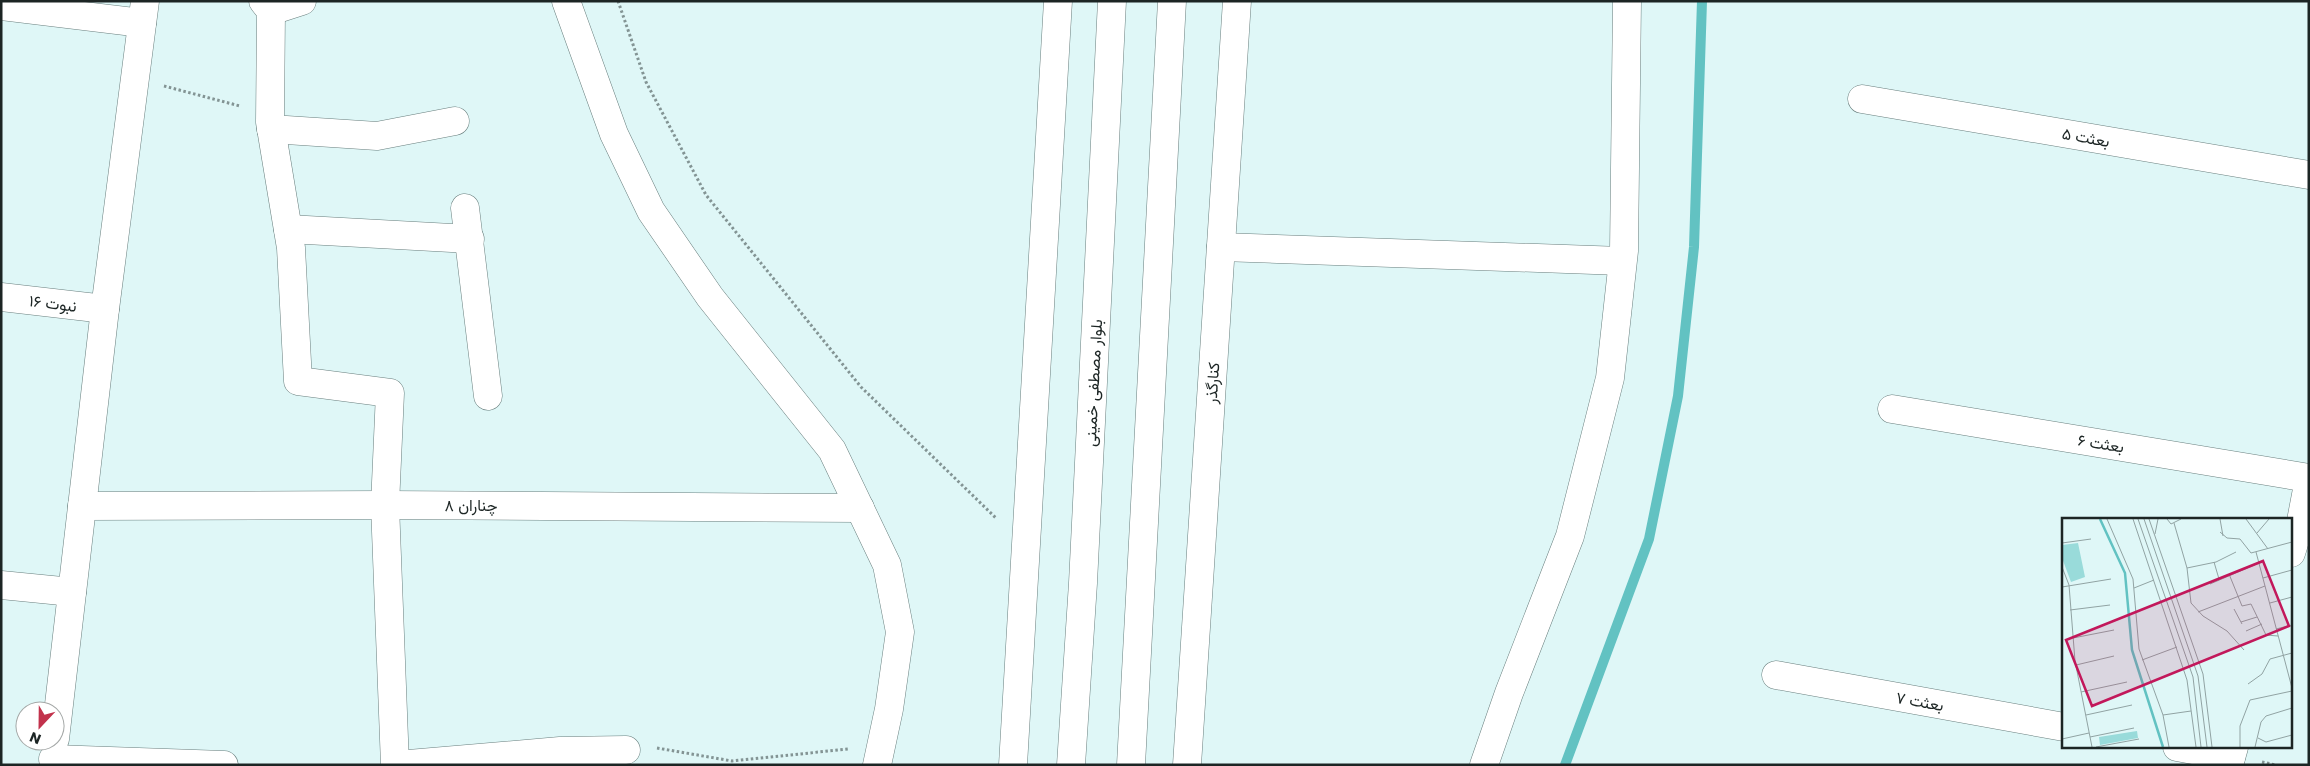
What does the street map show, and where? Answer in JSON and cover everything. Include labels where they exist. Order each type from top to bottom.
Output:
[{"type":"street","points":[[302,1],[267,6],[271,122],[291,248],[298,381],[390,393],[384,505],[396,765],[515,760],[560,751],[626,750]]},
{"type":"street","points":[[566,1],[614,134],[650,211],[710,297],[832,450],[887,565],[900,632],[889,709],[879,755]]},
{"type":"street","points":[[1013,765],[1058,1]]},
{"type":"street","name":"بلوار مصطفی خمینی","points":[[1071,765],[1083,583],[1112,1]]},
{"type":"street","points":[[1131,765],[1172,1]]},
{"type":"street","name":"کنارگذر","points":[[1187,765],[1237,1]]},
{"type":"street","points":[[1484,765],[1509,693],[1570,536],[1610,378],[1622,261],[1627,1]]},
{"type":"street","points":[[1,6],[143,12],[105,309],[60,701]]},
{"type":"street","name":"بعثت ۵","points":[[1862,99],[2309,175]]},
{"type":"street","points":[[271,122],[376,136],[455,121]]},
{"type":"street","points":[[465,208],[488,396]]},
{"type":"street","points":[[288,229],[470,239]]},
{"type":"street","points":[[1221,247],[1622,261]]},
{"type":"street","name":"نبوت ۱۶","points":[[1,297],[105,309]]},
{"type":"street","name":"بعثت ۶","points":[[1892,409],[2309,478]]},
{"type":"street","points":[[2292,550],[2301,521],[2309,478]]},
{"type":"street","name":"چناران ۸","points":[[82,506],[384,505],[860,508]]},
{"type":"street","points":[[1,584],[72,592]]},
{"type":"street","name":"بعثت ۷","points":[[1776,675],[2062,727]]},
{"type":"street","points":[[2183,748],[2232,756]]},
{"type":"street","points":[[54,751],[224,765]]},
{"type":"path","points":[[618,1],[646,82],[706,195],[861,387],[1026,548]]},
{"type":"path","points":[[135,78],[271,122]]},
{"type":"path","points":[[626,750],[664,748],[732,762],[879,755]]},
{"type":"waterway","points":[[1565,765],[1649,539],[1678,396],[1694,247],[1702,1]]}]
